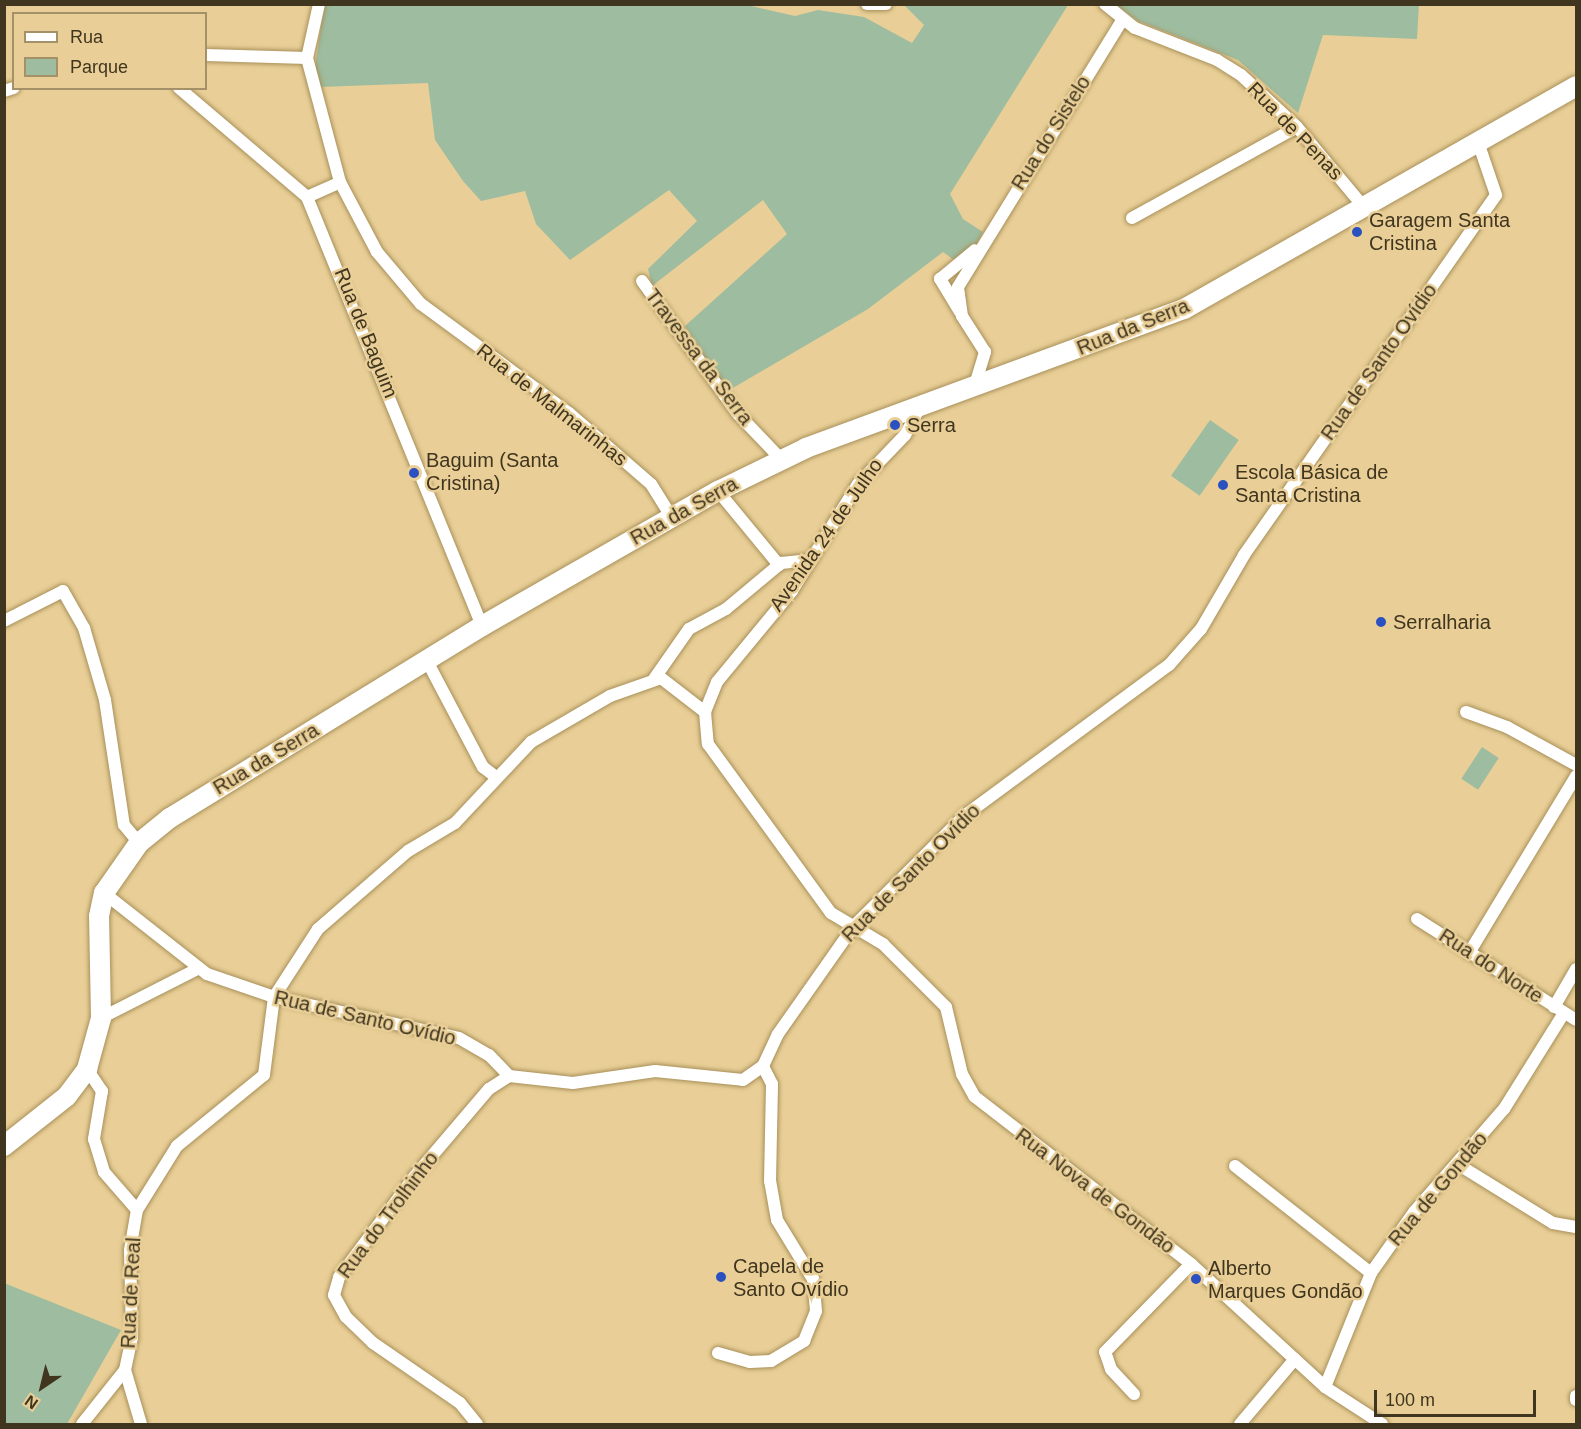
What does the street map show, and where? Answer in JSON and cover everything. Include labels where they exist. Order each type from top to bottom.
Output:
[{"type":"main road","name":"Rua da Serra","points":[[6,1142],[67,1096],[87,1069],[102,1018],[99,916],[105,893],[139,843],[170,818],[482,626],[718,491],[781,459],[1184,309],[1576,86]]},
{"type":"street","points":[[207,55],[307,58],[319,4]]},
{"type":"street","points":[[867,4],[886,4]]},
{"type":"street","points":[[1105,4],[1122,20]]},
{"type":"street","name":"Rua de Penas","points":[[1122,20],[1217,60],[1297,127],[1364,207]]},
{"type":"street","name":"Rua do Sistelo","points":[[962,316],[958,287],[981,246],[1122,20]]},
{"type":"street","name":"Rua de Malmarinhas","points":[[307,58],[340,182],[377,252],[422,304],[569,413],[651,484],[671,516]]},
{"type":"street","name":"Rua de Baguim","points":[[180,90],[307,197],[482,626]]},
{"type":"street","points":[[1132,218],[1297,127]]},
{"type":"street","name":"Rua de Santo Ovídio","points":[[763,1066],[778,1034],[854,926],[964,816],[1169,665],[1201,628],[1244,555],[1496,195],[1478,142]]},
{"type":"street","points":[[307,197],[340,182]]},
{"type":"street","name":"Rua do Sistelo","points":[[974,388],[985,351],[940,279],[981,246]]},
{"type":"street","name":"Travessa da Serra","points":[[642,280],[738,414],[781,459]]},
{"type":"street","name":"Avenida 24 de Julho","points":[[854,926],[831,913],[715,759],[704,730],[705,712],[717,682],[792,591],[808,560],[858,484],[905,435],[920,407]]},
{"type":"street","points":[[718,491],[779,565]]},
{"type":"street","points":[[274,997],[318,929],[408,852],[455,823],[531,742],[610,696],[654,679],[689,629],[726,609],[779,565],[808,560]]},
{"type":"street","points":[[4,621],[63,591],[84,628],[105,700],[124,825],[139,843]]},
{"type":"street","points":[[427,661],[483,767],[496,777]]},
{"type":"street","points":[[654,679],[677,687],[705,712]]},
{"type":"street","points":[[1466,712],[1507,727],[1576,765]]},
{"type":"street","points":[[1469,953],[1576,776]]},
{"type":"street","name":"Rua de Santo Ovídio","points":[[105,893],[199,968],[274,997],[459,1038],[489,1055],[509,1076]]},
{"type":"street","name":"Rua do Norte","points":[[1418,919],[1559,1010]]},
{"type":"street","name":"Rua Nova de Gondão","points":[[854,926],[891,951],[946,1007],[962,1074],[975,1097],[1191,1264],[1325,1387],[1382,1425]]},
{"type":"street","points":[[102,1018],[199,968]]},
{"type":"street","name":"Rua de Gondão","points":[[1325,1387],[1371,1273],[1414,1212],[1459,1165],[1504,1109],[1559,1010],[1576,969]]},
{"type":"street","name":"Rua de Real","points":[[141,1425],[125,1370],[132,1338],[130,1250],[137,1210],[177,1146],[264,1075],[274,997]]},
{"type":"street","points":[[1559,1010],[1576,1020]]},
{"type":"street","points":[[509,1076],[573,1083],[676,1072],[743,1080],[763,1066],[772,1084],[770,1181],[777,1220],[813,1279],[816,1311],[804,1341],[771,1360],[750,1362],[718,1353]]},
{"type":"street","points":[[87,1069],[102,1091],[94,1138],[104,1173],[137,1210]]},
{"type":"street","name":"Rua do Trolhinho","points":[[477,1425],[460,1403],[373,1343],[346,1317],[334,1295],[339,1276],[414,1177],[489,1089],[509,1076]]},
{"type":"street","points":[[1459,1165],[1553,1222],[1576,1227]]},
{"type":"street","points":[[1235,1166],[1371,1273]]},
{"type":"street","points":[[1134,1394],[1111,1369],[1105,1352],[1191,1264]]},
{"type":"street","points":[[1240,1425],[1295,1359]]},
{"type":"street","points":[[82,1425],[125,1370]]},
{"type":"green space","points":[[324,5],[747,5],[795,16],[818,10],[864,17],[912,43],[924,25],[904,5],[1068,5],[950,194],[963,219],[983,232],[975,247],[954,260],[943,252],[868,309],[726,392],[685,326],[787,234],[763,200],[652,286],[648,269],[697,221],[669,190],[570,260],[536,224],[525,191],[481,201],[463,181],[435,140],[428,83],[320,87],[315,68]]},
{"type":"green space","points":[[1116,5],[1419,5],[1417,39],[1323,35],[1298,113],[1238,60],[1138,21]]},
{"type":"green space","points":[[1210,420],[1239,440],[1200,496],[1171,476]]},
{"type":"green space","points":[[1482,747],[1499,758],[1478,790],[1461,779]]},
{"type":"green space","points":[[4,1283],[121,1330],[67,1424],[5,1424]]},
{"type":"place","name":"Garagem Santa Cristina","points":[[1357,232]]},
{"type":"place","name":"Serra","points":[[895,425]]},
{"type":"place","name":"Baguim (Santa Cristina)","points":[[414,473]]},
{"type":"place","name":"Escola Básica de Santa Cristina","points":[[1223,485]]},
{"type":"place","name":"Serralharia","points":[[1381,622]]},
{"type":"place","name":"Capela de Santo Ovídio","points":[[721,1277]]},
{"type":"place","name":"Alberto Marques Gondão","points":[[1196,1279]]}]
